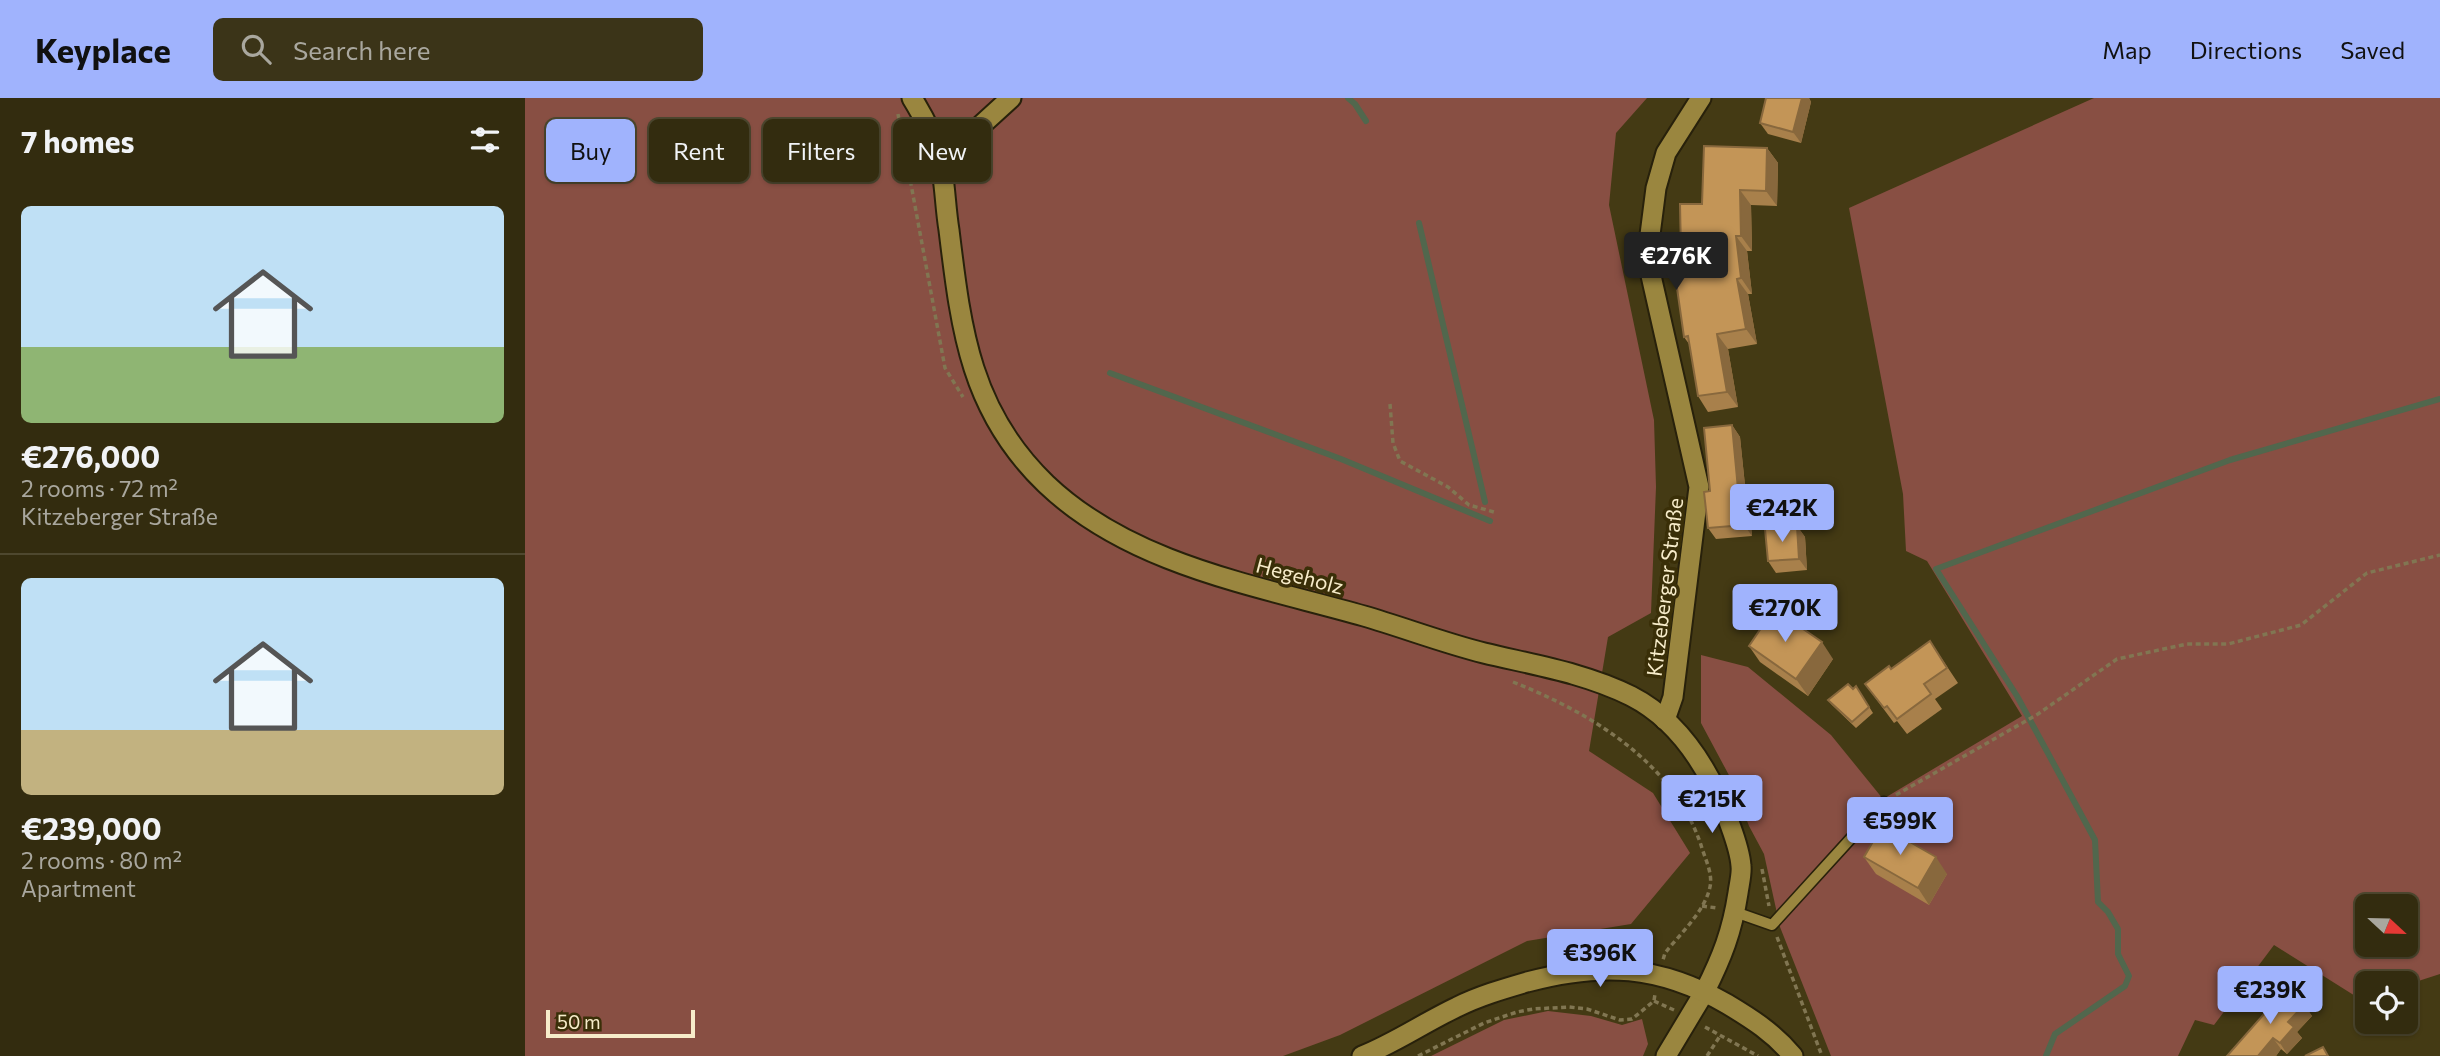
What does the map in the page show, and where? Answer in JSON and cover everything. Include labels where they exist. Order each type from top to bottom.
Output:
[{"type":"street","points":[[988,119],[1011,98]]},
{"type":"street","name":"Kitzeberger Straße","points":[[1665,720],[1673,697],[1699,487],[1647,258],[1656,188],[1666,153],[1701,98]]},
{"type":"street","name":"Hegeholz","points":[[904,104],[923,119]]},
{"type":"street","name":"Hegeholz","points":[[942,182],[959,314],[971,364],[996,421],[1018,452],[1046,483],[1081,513],[1129,541],[1183,565],[1480,651],[1584,676],[1632,697],[1665,720],[1699,759],[1714,783],[1742,867],[1726,949],[1705,991],[1666,1056]]},
{"type":"street","points":[[1362,1056],[1458,1006],[1496,991],[1561,973],[1589,970],[1631,970],[1658,974],[1705,991],[1762,1024],[1793,1056]]},
{"type":"lane","points":[[1735,912],[1772,925],[1884,802],[1906,824]]},
{"type":"path","points":[[904,104],[904,137],[945,369],[963,398]]},
{"type":"path","points":[[1390,404],[1393,443],[1400,461],[1448,486],[1469,505],[1494,512]]},
{"type":"path","points":[[1884,802],[2038,714],[2117,659],[2187,644],[2228,644],[2301,625],[2367,573],[2440,555]]},
{"type":"path","points":[[1419,1056],[1484,1023],[1517,1012],[1569,1007],[1587,1009],[1620,1020],[1632,1018],[1654,1001],[1658,974],[1665,953],[1702,906],[1709,890],[1711,877],[1697,835],[1678,797],[1653,767],[1623,741],[1563,705],[1509,680]]},
{"type":"path","points":[[1707,1056],[1720,1036],[1758,1056]]},
{"type":"shaded area","points":[[525,98],[1647,98],[1616,133],[1609,205],[1654,420],[1656,487],[1651,613],[1608,637],[1589,751],[1653,793],[1690,853],[1631,924],[1527,941],[1340,1035],[1283,1056],[525,1056]]},
{"type":"shaded area","points":[[2094,98],[2440,98],[2440,974],[2418,981],[2418,971],[2355,971],[2355,996],[2274,945],[2214,1025],[2195,1020],[2178,1056],[1831,1056],[1780,927],[1764,854],[1749,826],[1731,779],[1701,723],[1701,655],[1748,667],[1831,735],[1883,799],[2022,716],[1927,561],[1906,551],[1903,494],[1849,208]]},
{"type":"shaded area","points":[[1548,1011],[1591,1016],[1622,1025],[1642,1019],[1648,1044],[1643,1056],[1431,1056],[1504,1020]]},
{"type":"building","points":[[1766,98],[1802,98],[1793,132],[1760,123]]},
{"type":"building","points":[[1704,146],[1767,148],[1766,191],[1740,190],[1741,236],[1736,236],[1741,278],[1737,279],[1746,329],[1717,334],[1727,392],[1698,396],[1688,336],[1684,337],[1672,253],[1681,252],[1680,204],[1702,204]]},
{"type":"building","points":[[1732,425],[1744,525],[1708,528],[1704,492],[1710,491],[1704,428]]},
{"type":"building","points":[[1797,526],[1799,559],[1768,561],[1765,529]]},
{"type":"building","points":[[1774,609],[1822,642],[1796,679],[1749,646]]},
{"type":"building","points":[[1930,641],[1947,668],[1924,684],[1931,694],[1897,719],[1887,706],[1884,708],[1865,684]]},
{"type":"building","points":[[1848,684],[1853,689],[1856,686],[1869,707],[1852,722],[1828,700]]},
{"type":"building","points":[[1882,826],[1936,857],[1918,888],[1864,857]]},
{"type":"building","points":[[2287,988],[2304,1005],[2288,1022],[2294,1027],[2280,1043],[2273,1038],[2258,1056],[2227,1056]]},
{"type":"building","points":[[2323,1047],[2328,1056],[2305,1056]]},
{"type":"waterway","points":[[1348,98],[1366,121]]},
{"type":"waterway","points":[[1419,223],[1485,502]]},
{"type":"waterway","points":[[1110,373],[1341,459],[1490,521]]},
{"type":"waterway","points":[[2046,1056],[2055,1034],[2125,986],[2129,976],[2118,954],[2118,929],[2098,902],[2095,840],[2017,696],[1936,569],[2230,460],[2440,399]]}]
